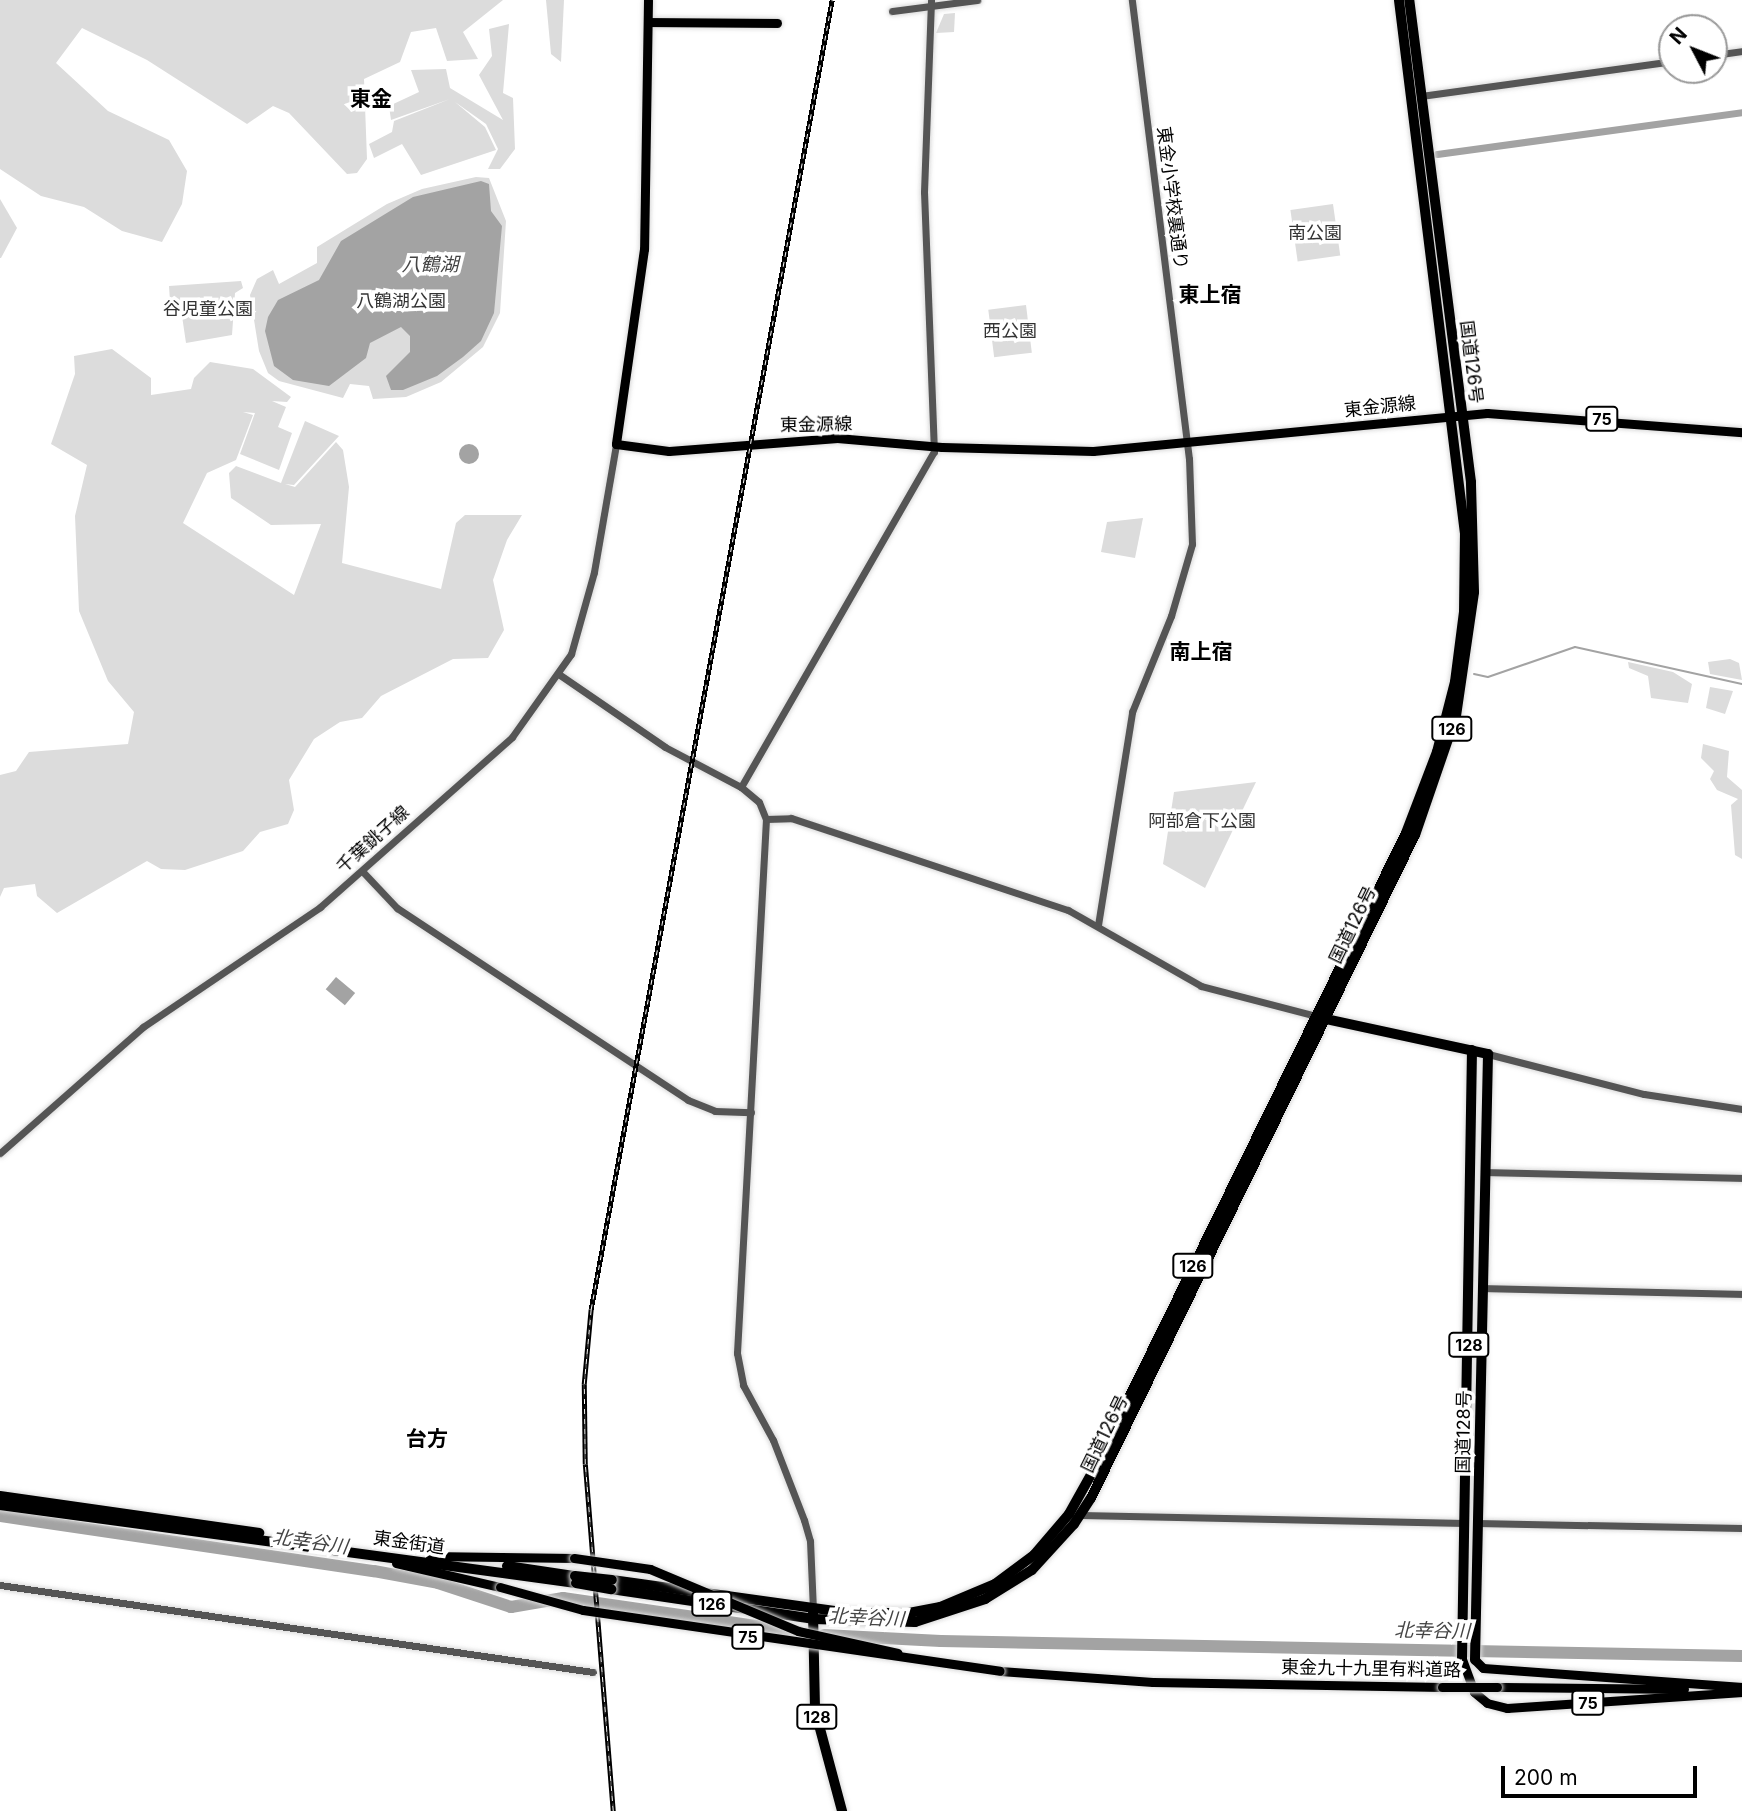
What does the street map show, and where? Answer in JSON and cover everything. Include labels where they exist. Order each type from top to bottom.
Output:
[{"type":"highway","name":"国道126号","points":[[1399,0],[1457,415]]},
{"type":"highway","name":"国道126号","points":[[813,1614],[880,1615],[949,1604],[1007,1576],[1062,1525],[1093,1471],[1420,825],[1456,716],[1470,636],[1475,560],[1409,0]]},
{"type":"highway","name":"国道126号","points":[[813,1614],[897,1625],[958,1611],[1032,1570],[1081,1515],[1321,1017]]},
{"type":"highway","points":[[1321,1017],[1488,1054]]},
{"type":"highway","name":"国道128号","points":[[1462,1659],[1472,1051]]},
{"type":"highway","name":"国道128号","points":[[1475,1660],[1488,1054]]},
{"type":"highway","points":[[1471,1172],[1486,1172]]},
{"type":"highway","points":[[1470,1288],[1483,1288]]},
{"type":"highway","points":[[1467,1405],[1480,1406]]},
{"type":"highway","name":"東金街道","points":[[0,1496],[429,1556],[813,1614]]},
{"type":"highway","name":"東金街道","points":[[0,1505],[576,1579]]},
{"type":"highway","points":[[1465,1523],[1477,1524]]},
{"type":"highway","name":"128","points":[[813,1614],[815,1710],[842,1811]]},
{"type":"highway","points":[[1463,1639],[1475,1639]]},
{"type":"main road","points":[[616,444],[644,248],[648,0]]},
{"type":"main road","points":[[648,22],[776,23]]},
{"type":"main road","name":"東金源線","points":[[616,444],[669,452],[837,438],[1051,452],[1186,442],[1457,415]]},
{"type":"main road","name":"75","points":[[1457,415],[1590,418],[1742,432]]},
{"type":"main road","name":"東金九十九里有料道路","points":[[284,1542],[500,1587],[583,1610],[1000,1671],[1153,1682],[1742,1690]]},
{"type":"main road","name":"東金九十九里有料道路","points":[[429,1556],[575,1558],[626,1563],[671,1575],[798,1631],[1000,1671]]},
{"type":"main road","name":"75","points":[[1462,1659],[1474,1692],[1487,1703],[1507,1708],[1742,1690]]},
{"type":"main road","name":"75","points":[[1475,1660],[1483,1668],[1742,1690]]},
{"type":"street","points":[[892,12],[931,3],[977,0]]},
{"type":"street","name":"東金小学校裏通り","points":[[1098,925],[1132,712],[1171,616],[1192,544],[1186,442],[1132,0]]},
{"type":"street","points":[[741,787],[935,446],[924,192],[931,3]]},
{"type":"street","points":[[1421,96],[1658,63]]},
{"type":"street","name":"千葉銚子線","points":[[0,1153],[143,1027],[294,927],[501,750],[560,674],[579,631],[594,572],[616,444]]},
{"type":"street","points":[[560,674],[665,747],[741,787],[759,802],[766,819],[740,1374],[773,1440],[804,1520],[811,1548],[813,1614]]},
{"type":"street","points":[[766,819],[791,818],[837,837],[1068,910],[1201,986],[1321,1017]]},
{"type":"street","points":[[362,871],[397,908],[688,1100],[715,1111],[751,1112]]},
{"type":"street","points":[[1488,1054],[1644,1094],[1742,1109]]},
{"type":"street","points":[[1486,1172],[1742,1178]]},
{"type":"street","points":[[1483,1288],[1742,1294]]},
{"type":"street","points":[[1081,1515],[1465,1523]]},
{"type":"street","points":[[1477,1524],[1742,1528]]},
{"type":"street","points":[[0,1585],[593,1672]]},
{"type":"green space","points":[[0,0],[503,0],[463,32],[478,59],[447,61],[436,28],[411,32],[400,62],[364,79],[367,159],[357,173],[347,174],[289,113],[273,106],[247,124],[147,60],[82,28],[56,63],[108,111],[169,140],[187,171],[182,204],[162,242],[122,231],[84,207],[41,196],[0,169]]},
{"type":"green space","points":[[546,0],[564,0],[561,62],[551,54]]},
{"type":"green space","points":[[955,13],[954,32],[936,33],[944,14]]},
{"type":"green space","points":[[509,24],[503,93],[513,98],[515,149],[500,169],[488,169],[498,149],[486,124],[455,102],[485,127],[496,150],[421,175],[402,144],[374,158],[369,144],[392,132],[394,121],[450,99],[391,120],[389,106],[419,92],[411,70],[446,69],[450,88],[503,120],[479,75],[492,56],[489,29]]},
{"type":"green space","name":"八鶴湖","points":[[476,177],[489,178],[506,221],[500,313],[483,347],[441,382],[406,397],[373,399],[369,386],[350,384],[343,398],[279,381],[268,373],[259,351],[250,295],[257,279],[273,270],[279,284],[317,263],[317,247],[387,204],[422,189]]},
{"type":"green space","points":[[0,199],[17,228],[1,258],[0,258]]},
{"type":"green space","name":"南公園","points":[[1333,204],[1340,255],[1298,261],[1290,210]]},
{"type":"green space","name":"谷児童公園","points":[[241,281],[243,288],[235,293],[232,335],[186,343],[182,316],[171,317],[169,286]]},
{"type":"green space","name":"西公園","points":[[1026,305],[1032,353],[994,357],[988,310]]},
{"type":"green space","points":[[112,349],[151,378],[151,395],[191,389],[194,378],[210,362],[253,369],[291,397],[287,402],[272,401],[286,407],[278,427],[292,433],[279,470],[240,454],[255,413],[243,412],[253,415],[236,460],[207,473],[183,523],[294,595],[321,524],[271,525],[231,498],[229,473],[236,466],[281,483],[305,421],[339,436],[294,485],[285,484],[295,487],[336,442],[343,450],[349,487],[342,563],[441,589],[456,523],[465,515],[522,515],[507,540],[493,580],[504,630],[488,658],[453,659],[381,696],[362,718],[340,722],[314,739],[289,780],[294,810],[288,824],[260,832],[243,851],[185,870],[161,869],[147,861],[57,913],[37,896],[35,884],[4,888],[0,897],[0,775],[16,771],[29,752],[128,744],[134,712],[108,681],[79,611],[75,516],[87,465],[51,444],[75,374],[74,356]]},
{"type":"green space","points":[[1143,518],[1135,558],[1101,552],[1107,522]]},
{"type":"green space","points":[[1730,659],[1739,663],[1742,680],[1710,674],[1708,662]]},
{"type":"green space","points":[[1628,662],[1673,672],[1692,684],[1688,703],[1651,698],[1648,676],[1629,668]]},
{"type":"green space","points":[[1710,687],[1733,691],[1725,714],[1706,708]]},
{"type":"green space","points":[[1703,744],[1729,751],[1727,777],[1742,790],[1742,859],[1735,855],[1731,805],[1738,799],[1717,790],[1710,779],[1714,771],[1701,758]]},
{"type":"green space","name":"阿部倉下公園","points":[[1256,782],[1205,888],[1163,864],[1174,792]]},
{"type":"water","name":"八鶴湖","points":[[481,181],[489,184],[491,211],[502,226],[494,313],[481,341],[437,376],[403,390],[391,390],[386,376],[410,352],[410,336],[401,327],[370,343],[366,358],[329,386],[293,380],[274,366],[265,331],[268,317],[278,300],[319,280],[341,241],[413,197]]},
{"type":"water","points":[[465,444],[473,444],[479,454],[473,464],[465,464],[459,458],[459,450]]},
{"type":"water","points":[[336,977],[355,993],[345,1005],[326,989]]},
{"type":"waterway","points":[[1437,154],[1742,112]]},
{"type":"waterway","points":[[1474,674],[1488,677],[1575,647],[1742,684]]},
{"type":"waterway","name":"北幸谷川","points":[[0,1516],[374,1571],[438,1583],[511,1607],[563,1598],[799,1632]]},
{"type":"waterway","name":"北幸谷川","points":[[824,1635],[941,1641],[1742,1656]]},
{"type":"railway","points":[[613,1811],[585,1464],[584,1384],[591,1309],[832,0]]},
{"type":"district","name":"東金","points":[[371,99]]},
{"type":"district","name":"東上宿","points":[[1210,295]]},
{"type":"district","name":"南上宿","points":[[1201,652]]},
{"type":"district","name":"台方","points":[[427,1439]]},
{"type":"park label","name":"八鶴湖公園","points":[[401,301]]}]
